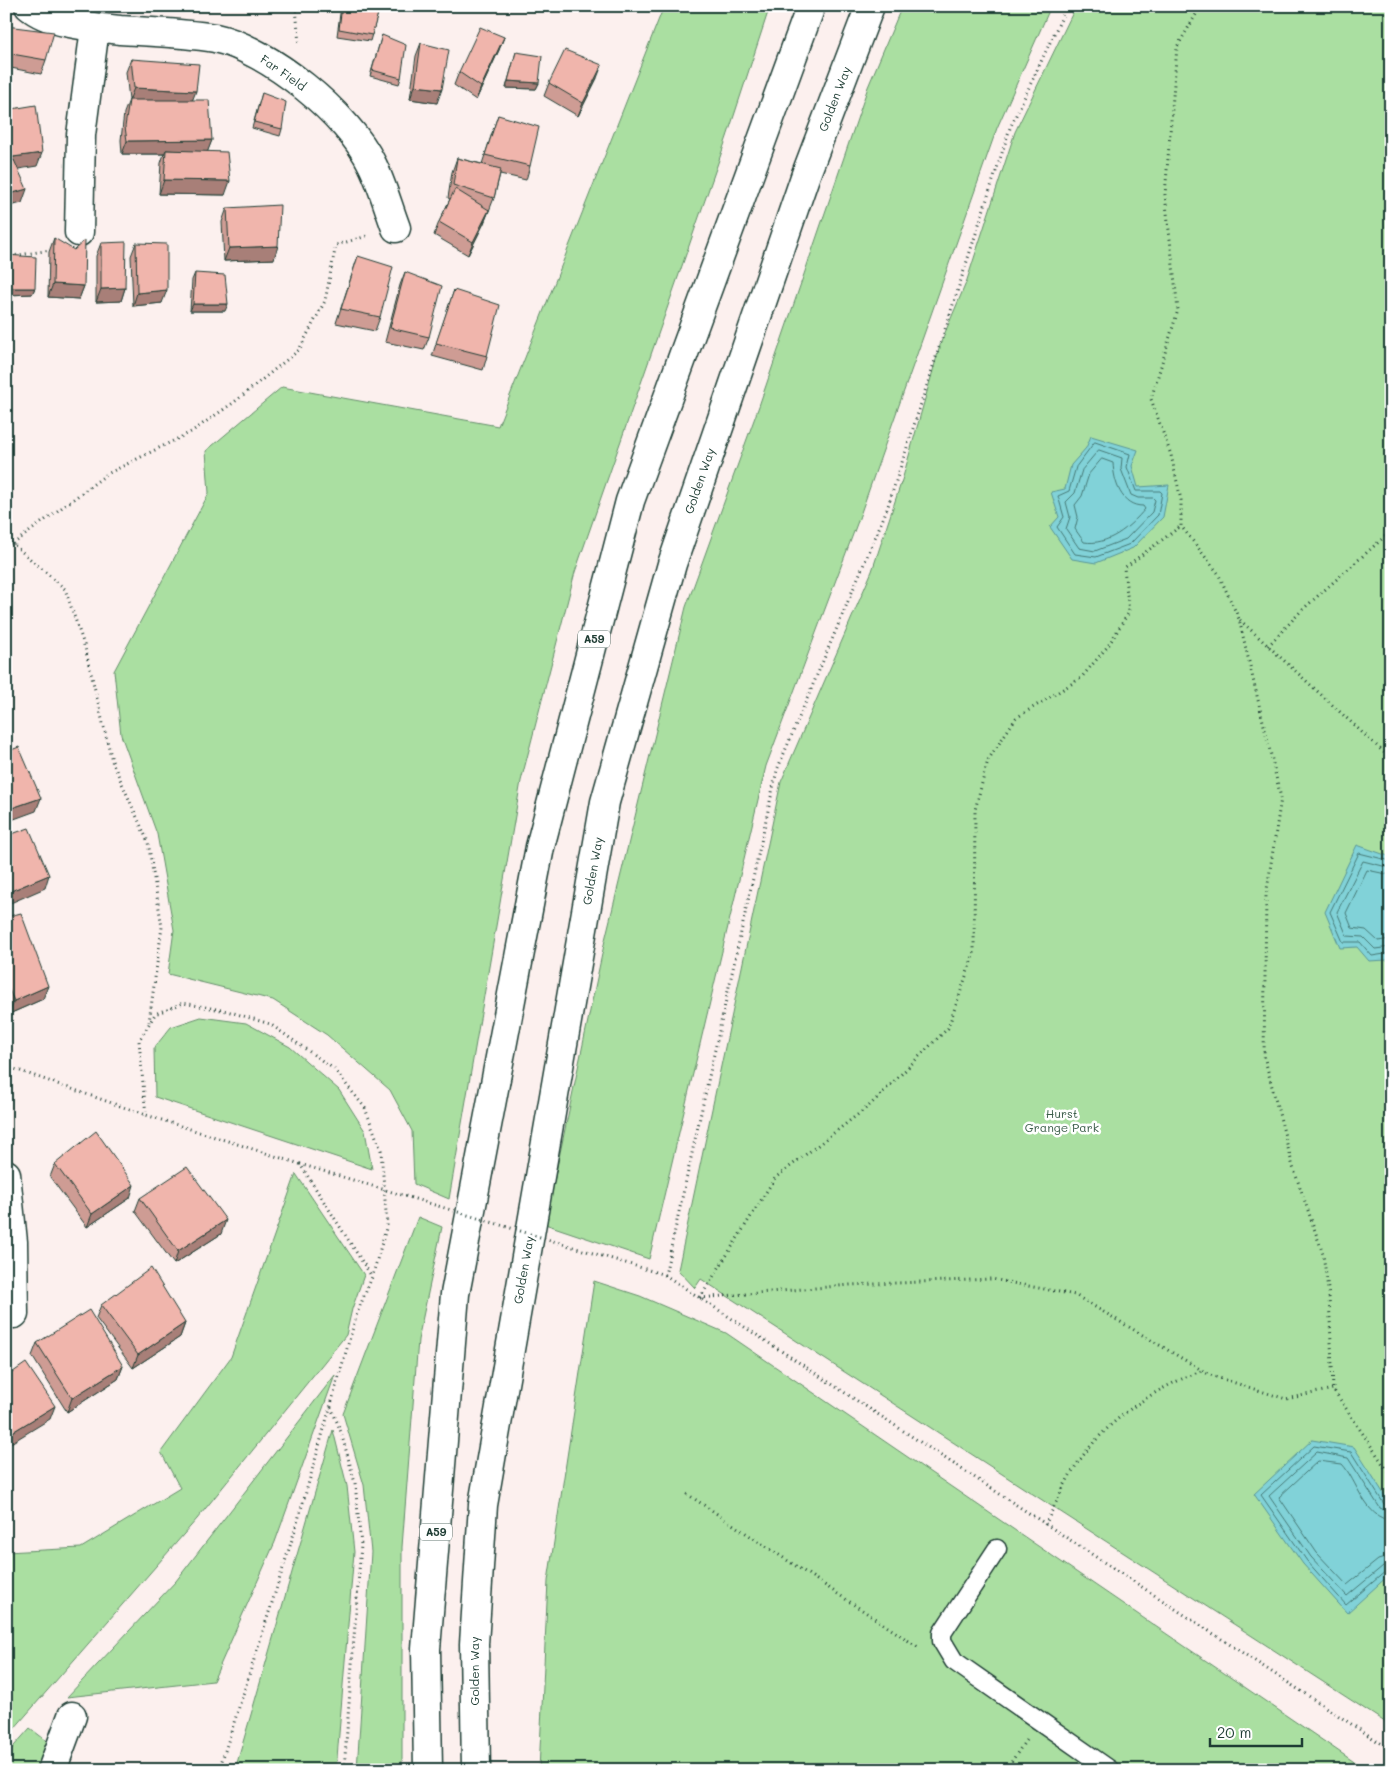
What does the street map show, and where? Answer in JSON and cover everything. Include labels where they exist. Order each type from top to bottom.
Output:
[{"type":"main road","name":"Far Field","points":[[29,6],[45,17],[95,28],[217,39],[254,52],[275,65],[322,101],[346,126],[372,163],[396,228]]},
{"type":"main road","name":"A59","points":[[428,1770],[426,1649],[455,1294],[540,847],[630,501],[812,6]]},
{"type":"main road","name":"Golden Way","points":[[476,1770],[474,1644],[484,1505],[605,802],[672,564],[806,174],[870,6]]},
{"type":"main road","points":[[79,232],[81,135],[95,28]]},
{"type":"main road","points":[[6,1174],[13,1242],[14,1314]]},
{"type":"main road","points":[[52,1770],[72,1716]]},
{"type":"lane","points":[[997,1549],[942,1633],[946,1650],[954,1661],[1110,1770]]},
{"type":"path","points":[[665,1275],[777,770],[887,508],[1010,128],[1067,6]]},
{"type":"path","points":[[1201,6],[1177,47],[1164,195],[1178,310],[1150,399],[1173,464],[1181,500],[1181,526],[1218,573],[1240,620],[1281,798],[1266,896],[1264,1056],[1293,1167],[1323,1254],[1329,1296],[1333,1389],[1391,1476]]},
{"type":"path","points":[[13,544],[107,474],[191,432],[233,403],[299,350],[325,301],[336,244],[396,228]]},
{"type":"path","points":[[6,257],[49,252],[79,232]]},
{"type":"path","points":[[700,1298],[775,1178],[869,1106],[948,1028],[974,953],[975,810],[988,760],[1016,718],[1081,678],[1108,646],[1129,612],[1124,568],[1181,526]]},
{"type":"path","points":[[1268,646],[1302,610],[1391,531]]},
{"type":"path","points":[[6,541],[13,544],[65,589],[85,648],[112,761],[148,842],[162,927],[149,1025]]},
{"type":"path","points":[[1240,620],[1391,758]]},
{"type":"path","points":[[146,1115],[139,1041],[155,1014],[183,1003],[227,1011],[270,1024],[334,1069],[365,1108],[381,1150],[387,1226],[372,1277],[357,1313],[296,1527],[219,1770]]},
{"type":"path","points":[[6,1066],[146,1115],[300,1164],[665,1275],[1391,1750]]},
{"type":"path","points":[[300,1164],[372,1277]]},
{"type":"path","points":[[700,1298],[850,1285],[992,1279],[1075,1295],[1210,1375],[1286,1399],[1333,1389]]},
{"type":"path","points":[[1045,1525],[1070,1476],[1095,1442],[1132,1406],[1171,1382],[1202,1371]]},
{"type":"path","points":[[330,1407],[341,1432],[355,1483],[361,1546],[344,1770]]},
{"type":"path","points":[[687,1494],[922,1649],[946,1650]]},
{"type":"path","points":[[1006,1770],[1039,1720]]},
{"type":"green space","points":[[664,6],[770,6],[727,137],[575,572],[521,781],[449,1199],[414,1184],[412,1131],[390,1090],[327,1035],[273,1000],[168,974],[174,930],[157,834],[121,735],[114,671],[209,493],[206,451],[282,387],[498,426]]},
{"type":"green space","points":[[902,6],[1051,6],[997,128],[858,521],[766,766],[649,1259],[545,1224],[605,940],[686,607],[759,406],[868,87]]},
{"type":"green space","name":"Hurst Grange Park","points":[[1076,6],[1391,6],[1391,1726],[701,1279],[695,1288],[678,1270],[781,782],[872,571],[903,477],[941,342],[966,283],[1015,132]]},
{"type":"green space","points":[[201,1017],[246,1023],[290,1047],[339,1090],[365,1131],[372,1169],[155,1097],[154,1048],[171,1027]]},
{"type":"green space","points":[[296,1174],[364,1275],[352,1309],[346,1335],[197,1519],[6,1738],[6,1552],[81,1548],[180,1488],[161,1452],[231,1357]]},
{"type":"green space","points":[[418,1217],[442,1227],[418,1340],[402,1547],[402,1770],[357,1770],[371,1552],[364,1485],[343,1414]]},
{"type":"green space","points":[[594,1281],[640,1296],[726,1333],[1366,1770],[539,1770],[548,1581]]},
{"type":"green space","points":[[335,1375],[275,1542],[213,1681],[67,1697],[176,1581]]},
{"type":"green space","points":[[333,1430],[347,1486],[354,1552],[336,1770],[235,1770]]},
{"type":"green space","points":[[30,1728],[52,1745],[36,1770],[6,1770],[6,1755]]},
{"type":"water","points":[[1091,436],[1138,450],[1132,466],[1138,487],[1169,485],[1163,517],[1133,548],[1096,563],[1072,559],[1050,527],[1059,517],[1051,492],[1065,489],[1071,465],[1086,448]]},
{"type":"water","points":[[1357,845],[1391,857],[1391,956],[1387,960],[1369,961],[1357,947],[1340,948],[1325,912]]},
{"type":"water","points":[[1312,1440],[1354,1447],[1391,1505],[1389,1575],[1347,1613],[1303,1564],[1254,1494]]},
{"type":"building","points":[[342,6],[380,6],[372,35],[339,29]]},
{"type":"building","points":[[6,26],[54,32],[46,60],[6,53]]},
{"type":"building","points":[[480,27],[504,37],[481,87],[459,72]]},
{"type":"building","points":[[382,35],[406,45],[401,78],[372,70]]},
{"type":"building","points":[[421,43],[449,50],[442,89],[415,86]]},
{"type":"building","points":[[565,50],[602,65],[583,103],[549,83]]},
{"type":"building","points":[[516,52],[542,56],[539,83],[508,81]]},
{"type":"building","points":[[131,59],[199,64],[196,91],[134,88]]},
{"type":"building","points":[[262,93],[286,102],[282,129],[254,122]]},
{"type":"building","points":[[129,100],[209,100],[212,140],[127,141],[125,127]]},
{"type":"building","points":[[36,105],[42,153],[6,158],[6,110]]},
{"type":"building","points":[[498,115],[539,127],[530,166],[485,155]]},
{"type":"building","points":[[166,150],[227,152],[230,181],[164,180]]},
{"type":"building","points":[[457,158],[501,169],[494,198],[453,185]]},
{"type":"building","points":[[14,160],[27,189],[6,195],[6,163]]},
{"type":"building","points":[[455,189],[489,210],[473,242],[439,222]]},
{"type":"building","points":[[280,205],[278,246],[229,248],[227,208]]},
{"type":"building","points":[[54,238],[74,250],[85,240],[84,286],[53,284]]},
{"type":"building","points":[[126,242],[125,288],[101,289],[101,243]]},
{"type":"building","points":[[136,243],[167,244],[167,290],[137,293]]},
{"type":"building","points":[[6,255],[36,257],[35,288],[10,288]]},
{"type":"building","points":[[358,256],[393,267],[380,317],[341,309]]},
{"type":"building","points":[[405,272],[442,286],[429,337],[390,328]]},
{"type":"building","points":[[195,273],[225,275],[228,304],[193,304]]},
{"type":"building","points":[[454,290],[500,305],[487,356],[436,343]]},
{"type":"building","points":[[19,747],[41,798],[6,810],[6,752]]},
{"type":"building","points":[[29,828],[49,875],[6,893],[6,836]]},
{"type":"building","points":[[21,913],[48,986],[14,1001],[6,983],[6,917]]},
{"type":"building","points":[[96,1131],[134,1185],[92,1214],[55,1164]]},
{"type":"building","points":[[187,1167],[226,1220],[178,1251],[140,1198]]},
{"type":"building","points":[[151,1268],[185,1323],[138,1355],[101,1305]]},
{"type":"building","points":[[89,1310],[123,1366],[72,1398],[37,1343]]},
{"type":"building","points":[[26,1363],[55,1406],[6,1436],[6,1377]]}]
